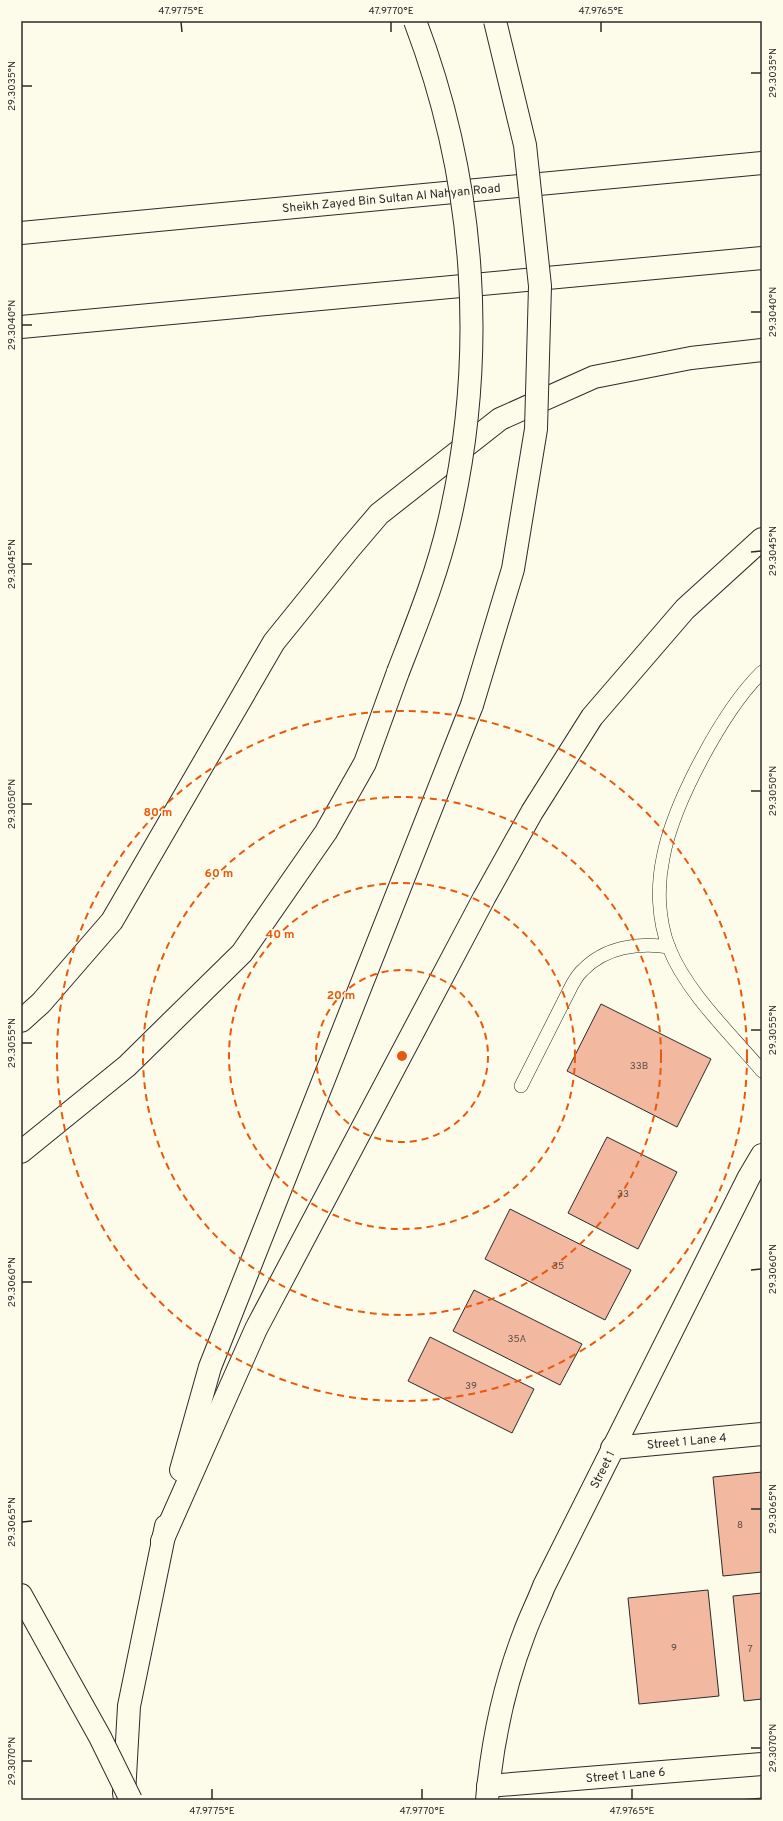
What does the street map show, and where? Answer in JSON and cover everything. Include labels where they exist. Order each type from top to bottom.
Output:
[{"type":"main road","points":[[21,1152],[127,1066],[242,954],[326,832],[365,763],[427,598],[448,523],[464,446],[471,368],[471,289],[464,211],[450,134],[429,58],[415,21]]},
{"type":"main road","points":[[123,1800],[129,1706],[162,1541],[210,1367],[472,705],[513,569],[536,428],[540,286],[525,145],[495,21]]},
{"type":"main road","name":"Sheikh Zayed Bin Sultan Al Nahyan Road","points":[[21,233],[762,163]]},
{"type":"main road","points":[[21,328],[762,258]]},
{"type":"main road","points":[[21,1021],[41,1003],[112,921],[274,642],[379,514],[500,419],[594,377],[691,358],[762,350]]},
{"type":"main road","points":[[162,1541],[256,1329],[480,904],[532,812],[592,717],[684,609],[762,539]]},
{"type":"main road","name":"Street 1","points":[[488,1793],[496,1734],[509,1684],[524,1634],[544,1586],[749,1177],[762,1155]]},
{"type":"main road","name":"Street 1 Lane 4","points":[[612,1448],[762,1434]]},
{"type":"main road","points":[[21,1596],[100,1737],[131,1800]]},
{"type":"main road","name":"Street 1 Lane 6","points":[[488,1793],[762,1764]]},
{"type":"lane","points":[[762,672],[748,686],[725,720],[686,792],[671,829],[663,858],[659,887],[661,918],[669,947],[680,970],[695,992],[762,1071]]},
{"type":"lane","points":[[521,1086],[572,985],[583,970],[598,958],[620,948],[632,945],[651,944],[669,947]]},
{"type":"building","points":[[601,1004],[711,1059],[677,1127],[567,1071]]},
{"type":"building","points":[[607,1137],[677,1172],[638,1249],[568,1213]]},
{"type":"building","points":[[510,1209],[631,1270],[605,1320],[485,1259]]},
{"type":"building","points":[[474,1290],[582,1344],[560,1385],[453,1331]]},
{"type":"building","points":[[430,1337],[534,1389],[512,1433],[408,1381]]},
{"type":"building","points":[[762,1472],[762,1572],[723,1576],[713,1477]]},
{"type":"building","points":[[708,1590],[719,1696],[639,1704],[628,1598]]},
{"type":"building","points":[[762,1593],[762,1699],[744,1701],[733,1596]]},
{"type":"building","points":[[762,1798],[762,1800],[738,1800]]}]
